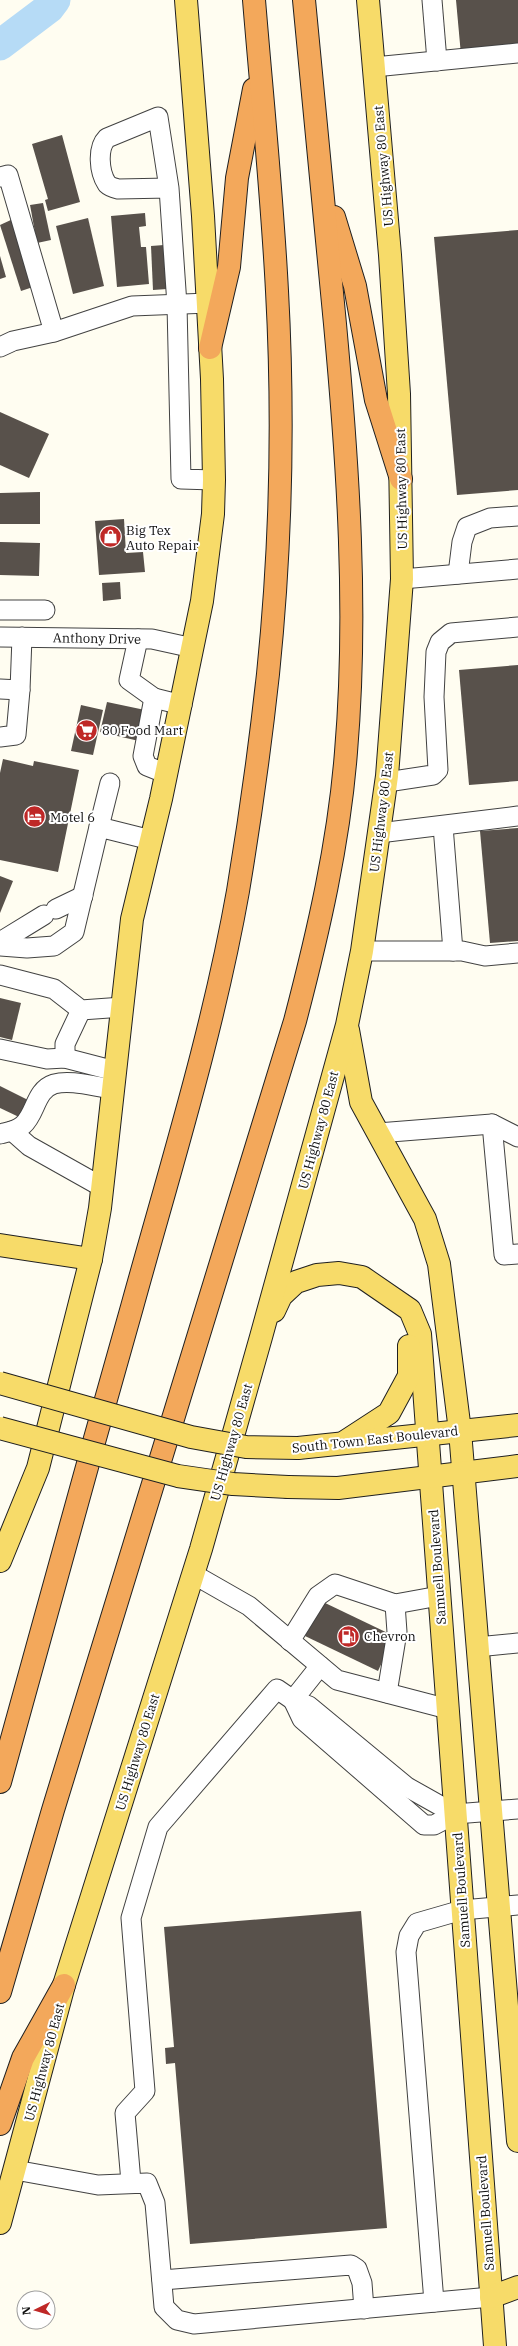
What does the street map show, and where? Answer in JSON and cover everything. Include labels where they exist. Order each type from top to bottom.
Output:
[{"type":"highway","points":[[0,1782],[179,1138],[217,990],[239,885],[268,674],[280,481],[280,387],[277,290],[254,0]]},
{"type":"highway","points":[[0,1992],[53,1810],[295,1021],[318,931],[335,839],[346,752],[351,619],[350,524],[344,427],[304,0]]},
{"type":"highway","points":[[210,348],[229,267],[237,178],[260,63]]},
{"type":"highway","points":[[321,173],[355,286],[376,400],[400,479]]},
{"type":"highway","points":[[0,2124],[23,2058],[64,1985]]},
{"type":"main road","points":[[0,1562],[38,1468],[90,1259],[102,1187],[132,919],[182,705],[202,601],[213,514],[214,480],[209,303],[186,0]]},
{"type":"main road","name":"US Highway 80 East","points":[[0,2223],[64,1985],[193,1574],[262,1337],[347,1025],[362,951],[386,782],[402,579],[399,394],[390,255],[368,0]]},
{"type":"main road","points":[[347,1025],[361,1102],[425,1219],[440,1264],[460,1431],[462,1472],[490,1811],[508,1906],[518,2141]]},
{"type":"main road","points":[[0,1245],[90,1259]]},
{"type":"main road","name":"Samuell Boulevard","points":[[262,1337],[281,1296],[296,1282],[317,1275],[339,1273],[362,1277],[410,1310],[420,1334],[495,2346]]},
{"type":"main road","points":[[341,1444],[389,1413],[409,1376],[410,1338],[392,1298]]},
{"type":"main road","name":"South Town East Boulevard","points":[[0,1383],[191,1437],[246,1447],[298,1448],[518,1425]]},
{"type":"main road","points":[[0,1428],[178,1476],[233,1484],[338,1488],[518,1466]]},
{"type":"main road","points":[[491,2298],[518,2287]]},
{"type":"street","points":[[432,0],[437,61]]},
{"type":"street","points":[[374,68],[518,53]]},
{"type":"street","points":[[169,188],[118,190],[111,187],[106,183],[99,154],[103,142],[107,138],[158,117],[169,188],[177,305],[181,479],[214,480]]},
{"type":"street","points":[[0,177],[8,175],[54,332]]},
{"type":"street","points":[[0,347],[13,341],[54,332],[132,306],[209,303]]},
{"type":"street","points":[[458,574],[462,542],[468,528],[490,518],[518,516]]},
{"type":"street","points":[[402,579],[518,569]]},
{"type":"street","points":[[0,610],[45,610]]},
{"type":"street","points":[[386,782],[433,775],[438,770],[434,697],[436,652],[440,642],[451,633],[518,627]]},
{"type":"street","points":[[0,737],[16,735],[20,690],[22,636]]},
{"type":"street","name":"Anthony Drive","points":[[0,637],[22,636],[152,639],[193,648]]},
{"type":"street","points":[[138,639],[129,680],[154,698],[182,705]]},
{"type":"street","points":[[0,689],[20,690]]},
{"type":"street","points":[[154,698],[143,756],[147,766],[167,774]]},
{"type":"street","points":[[0,946],[27,948],[54,946],[74,932],[110,783]]},
{"type":"street","points":[[379,834],[518,816]]},
{"type":"street","points":[[443,826],[453,951]]},
{"type":"street","points":[[99,827],[151,840]]},
{"type":"street","points":[[0,942],[50,912],[83,896]]},
{"type":"street","points":[[362,951],[453,951],[485,956],[518,953]]},
{"type":"street","points":[[0,975],[54,989],[81,1010],[123,1007]]},
{"type":"street","points":[[64,1058],[65,1044],[81,1010]]},
{"type":"street","points":[[0,1049],[47,1060],[64,1058],[114,1080]]},
{"type":"street","points":[[6,1133],[22,1126],[29,1119],[42,1092],[54,1084],[114,1080]]},
{"type":"street","points":[[378,1133],[492,1124],[518,1137]]},
{"type":"street","points":[[492,1124],[504,1255],[518,1254]]},
{"type":"street","points":[[6,1133],[102,1187]]},
{"type":"street","points":[[193,1574],[249,1606],[337,1680],[448,1709]]},
{"type":"street","points":[[290,1641],[318,1596],[335,1584],[395,1604],[439,1596]]},
{"type":"street","points":[[386,1693],[397,1632],[395,1604]]},
{"type":"street","points":[[477,1647],[518,1643]]},
{"type":"street","points":[[293,1700],[320,1666]]},
{"type":"street","points":[[130,2182],[125,2114],[145,2091],[131,1918],[158,1827],[277,1689],[293,1700],[309,1706],[407,1787],[456,1814]]},
{"type":"street","points":[[293,1700],[302,1720],[424,1826],[434,1825],[456,1814],[518,1809]]},
{"type":"street","points":[[434,2302],[406,1952],[409,1936],[417,1923],[462,1910],[508,1906]]},
{"type":"street","points":[[15,2170],[98,2185],[130,2182],[147,2183],[155,2203],[164,2307],[177,2320],[194,2324],[491,2298]]},
{"type":"street","points":[[162,2280],[351,2265],[357,2269],[362,2283],[364,2309]]},
{"type":"building","points":[[456,0],[518,0],[518,50],[461,55]]},
{"type":"building","points":[[62,135],[80,202],[48,211],[45,200],[48,199],[32,144]]},
{"type":"building","points":[[43,203],[51,240],[37,243],[30,205]]},
{"type":"building","points":[[145,213],[146,226],[139,227],[141,247],[146,247],[149,284],[117,287],[111,216]]},
{"type":"building","points":[[88,218],[104,286],[73,294],[56,226]]},
{"type":"building","points":[[13,219],[33,287],[21,291],[0,225]]},
{"type":"building","points":[[518,230],[518,490],[457,495],[434,237]]},
{"type":"building","points":[[164,245],[167,289],[153,290],[151,246]]},
{"type":"building","points":[[0,256],[6,277],[0,279]]},
{"type":"building","points":[[0,412],[49,434],[29,478],[0,465]]},
{"type":"building","points":[[40,492],[40,524],[0,524],[0,493]]},
{"type":"building","name":"Big Tex Auto Repair","points":[[124,519],[126,553],[143,552],[145,572],[99,575],[95,521]]},
{"type":"building","points":[[0,542],[40,543],[39,576],[0,575]]},
{"type":"building","points":[[120,582],[121,599],[103,601],[102,583]]},
{"type":"building","points":[[518,665],[518,781],[469,785],[459,670]]},
{"type":"building","points":[[107,702],[145,710],[139,741],[100,732]]},
{"type":"building","name":"80 Food Mart","points":[[81,705],[103,710],[93,755],[71,751]]},
{"type":"building","name":"Motel 6","points":[[3,759],[33,766],[34,761],[79,770],[58,872],[0,860],[0,773]]},
{"type":"building","points":[[518,828],[518,941],[490,943],[480,831]]},
{"type":"building","points":[[0,876],[13,881],[0,913]]},
{"type":"building","points":[[0,998],[21,1003],[12,1040],[0,1037]]},
{"type":"building","points":[[0,1086],[28,1100],[19,1117],[0,1108]]},
{"type":"building","name":"Chevron","points":[[321,1601],[394,1636],[378,1671],[305,1636]]},
{"type":"building","points":[[361,1911],[387,2228],[190,2244],[175,2063],[166,2064],[165,2048],[174,2047],[164,1927]]},
{"type":"waterway","points":[[0,45],[49,8],[55,0]]},
{"type":"place","name":"Big Tex Auto Repair","points":[[111,537]]},
{"type":"place","name":"80 Food Mart","points":[[87,730]]},
{"type":"place","name":"Motel 6","points":[[35,817]]},
{"type":"place","name":"Chevron","points":[[349,1636]]}]
